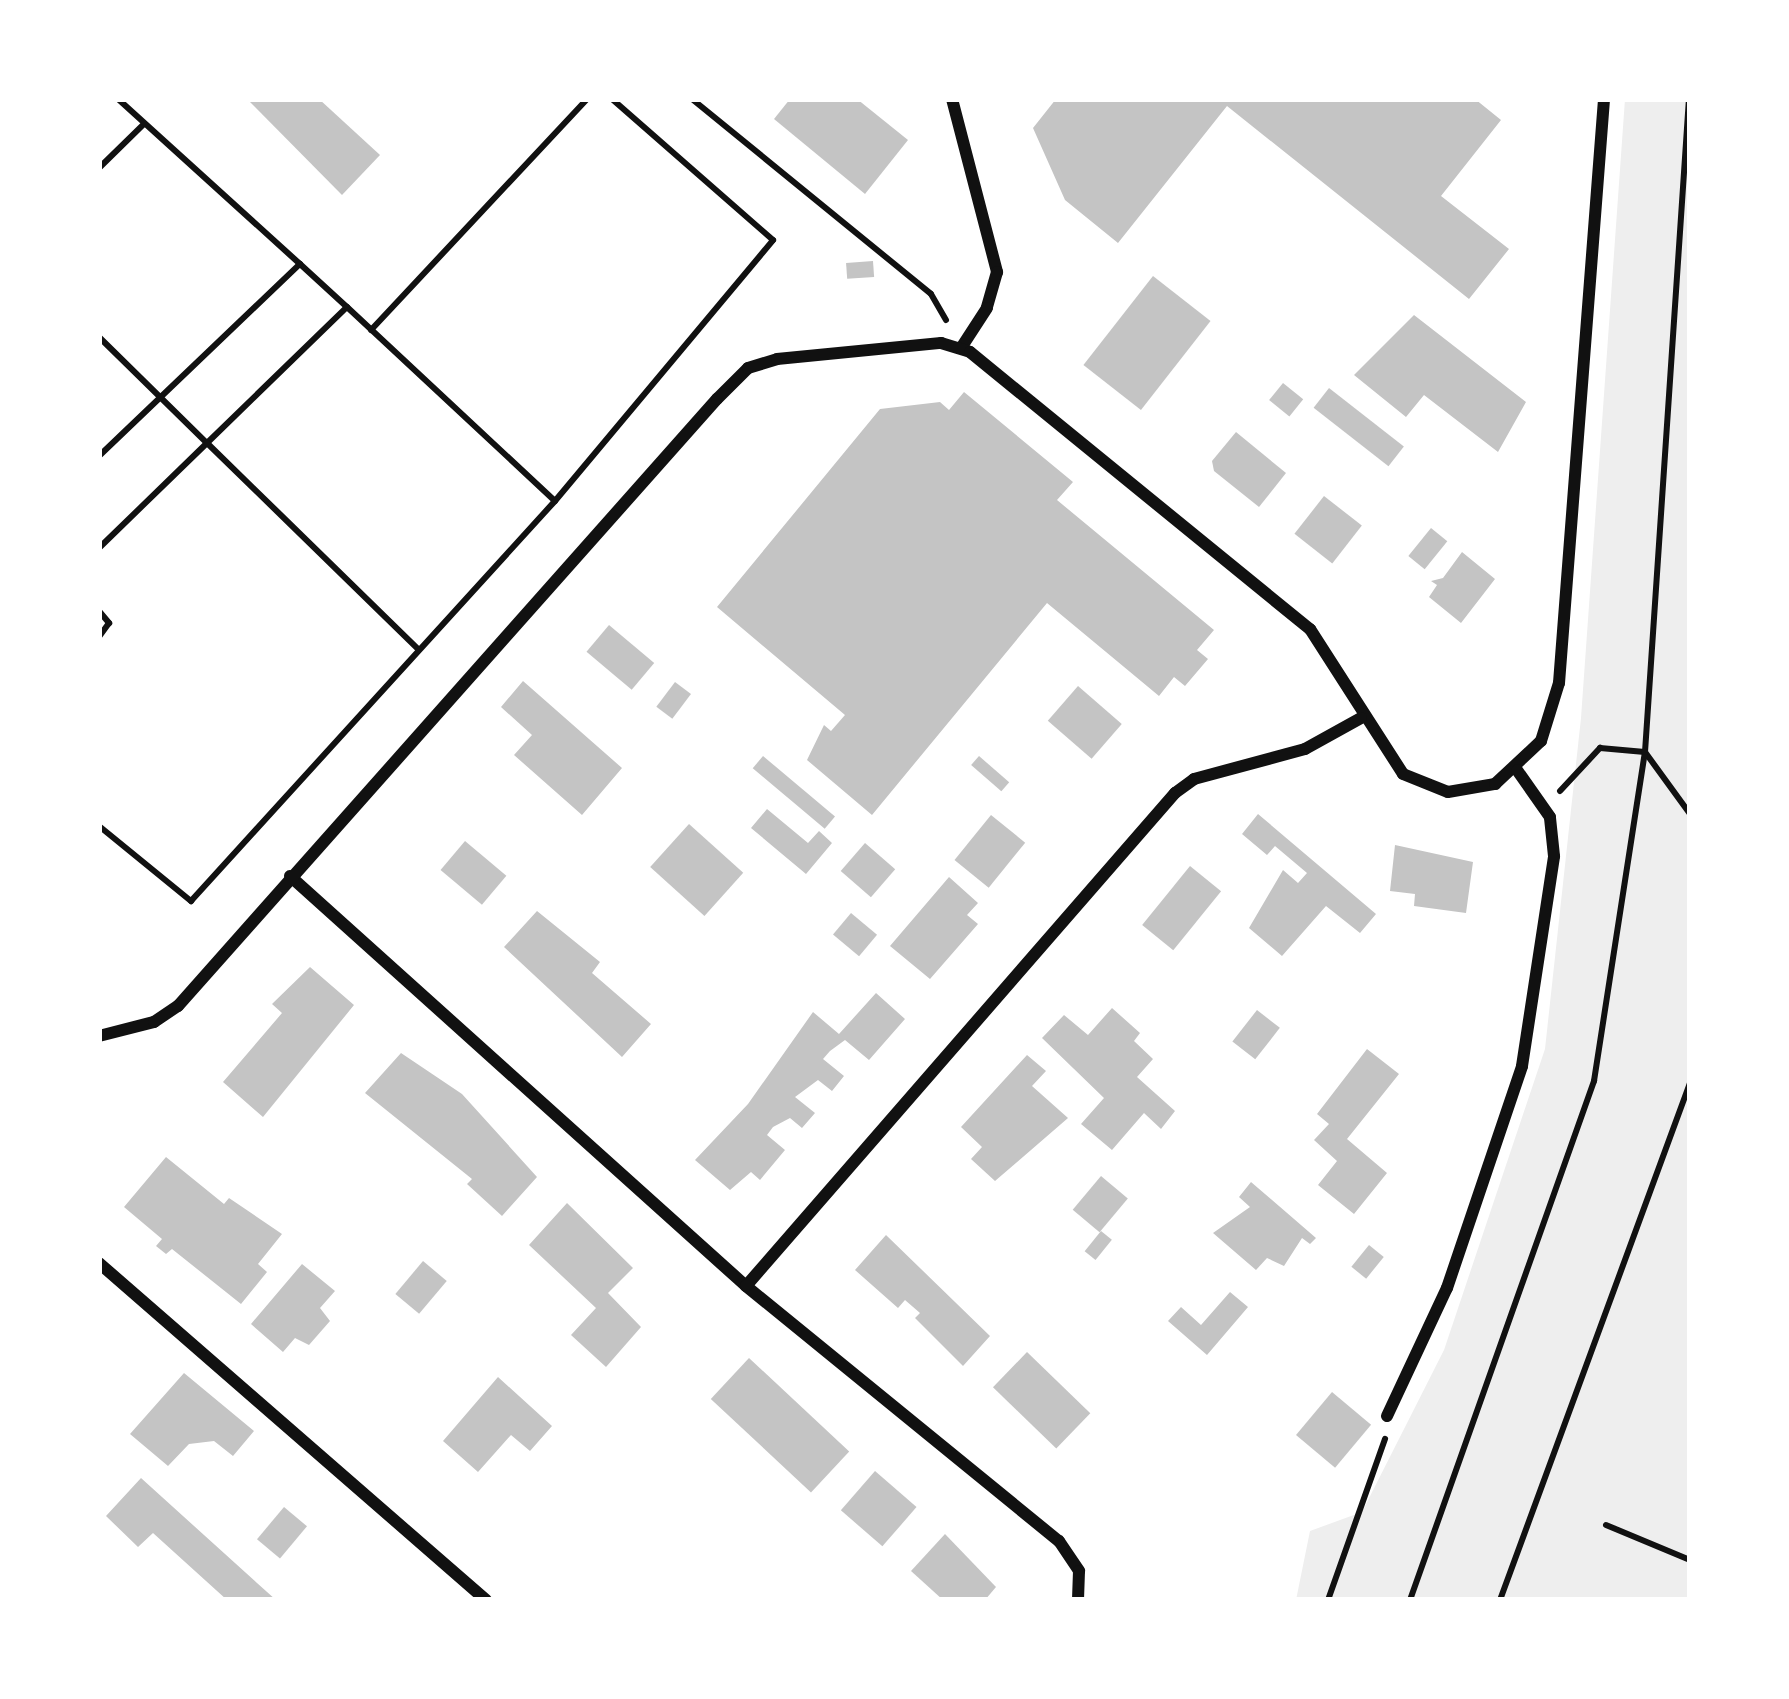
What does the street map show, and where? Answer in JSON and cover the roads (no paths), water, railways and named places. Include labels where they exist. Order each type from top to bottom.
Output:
[{"type":"street","points":[[952,99],[997,272],[987,308],[962,347]]},
{"type":"street","points":[[99,1036],[154,1022],[178,1006],[748,368],[924,344],[962,347],[1288,608],[1330,657],[1389,761],[1426,786],[1473,791],[1517,770],[1541,741],[1559,683],[1604,99]]},
{"type":"street","points":[[746,1286],[1174,793],[1194,779],[1287,756],[1361,718]]},
{"type":"street","points":[[1388,1416],[1448,1288],[1522,1066],[1554,856],[1544,805],[1517,770]]},
{"type":"street","points":[[290,876],[746,1286],[1059,1541],[1079,1571],[1078,1600]]},
{"type":"street","points":[[99,1263],[486,1600]]}]
